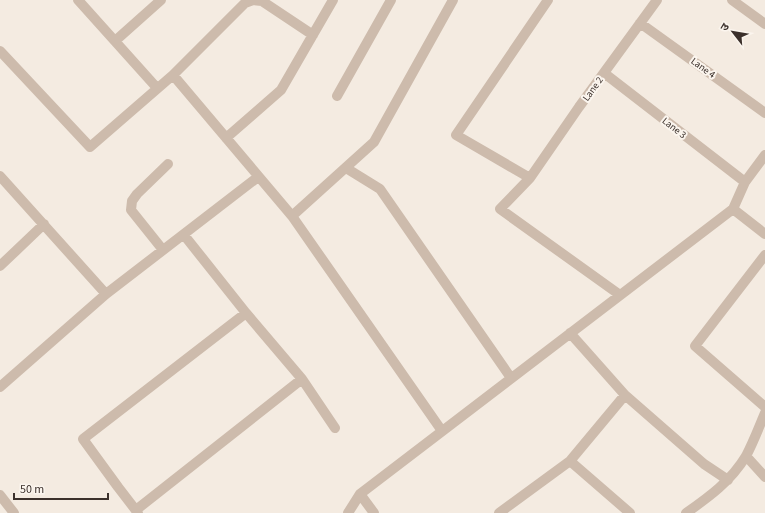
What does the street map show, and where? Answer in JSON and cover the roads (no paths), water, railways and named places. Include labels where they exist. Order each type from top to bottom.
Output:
[{"type":"street","points":[[78,0],[157,88]]},
{"type":"street","points":[[115,41],[162,0]]},
{"type":"street","points":[[0,51],[90,147],[173,75],[245,3],[253,0],[262,1],[313,35]]},
{"type":"street","points":[[226,138],[281,90],[333,0]]},
{"type":"street","points":[[337,96],[391,0]]},
{"type":"street","points":[[292,216],[374,142],[453,0]]},
{"type":"street","points":[[530,178],[456,135],[548,0]]},
{"type":"street","name":"Lane 2","points":[[620,295],[500,210],[530,178],[657,0]]},
{"type":"street","points":[[732,0],[765,24]]},
{"type":"street","name":"Lane 4","points":[[640,24],[765,113]]},
{"type":"street","name":"Lane 3","points":[[604,73],[745,182]]},
{"type":"street","points":[[173,75],[292,216],[442,431]]},
{"type":"street","points":[[348,513],[360,494],[733,209],[745,182],[765,155]]},
{"type":"street","points":[[163,250],[131,210],[132,201],[137,194],[168,164]]},
{"type":"street","points":[[346,168],[380,189],[512,378]]},
{"type":"street","points":[[0,176],[106,294]]},
{"type":"street","points":[[0,387],[106,294],[258,177]]},
{"type":"street","points":[[733,209],[765,234]]},
{"type":"street","points":[[0,266],[44,224]]},
{"type":"street","points":[[184,235],[246,313],[302,379],[335,428]]},
{"type":"street","points":[[765,255],[695,346],[765,407]]},
{"type":"street","points":[[246,313],[83,439],[137,511],[302,379]]},
{"type":"street","points":[[570,334],[625,395],[704,464],[728,480]]},
{"type":"street","points":[[499,513],[570,461],[625,395]]},
{"type":"street","points":[[686,513],[713,495],[728,480],[746,456],[765,414]]},
{"type":"street","points":[[746,456],[765,477]]},
{"type":"street","points":[[570,461],[630,513]]},
{"type":"street","points":[[360,494],[374,513]]},
{"type":"street","points":[[0,495],[14,513]]}]
